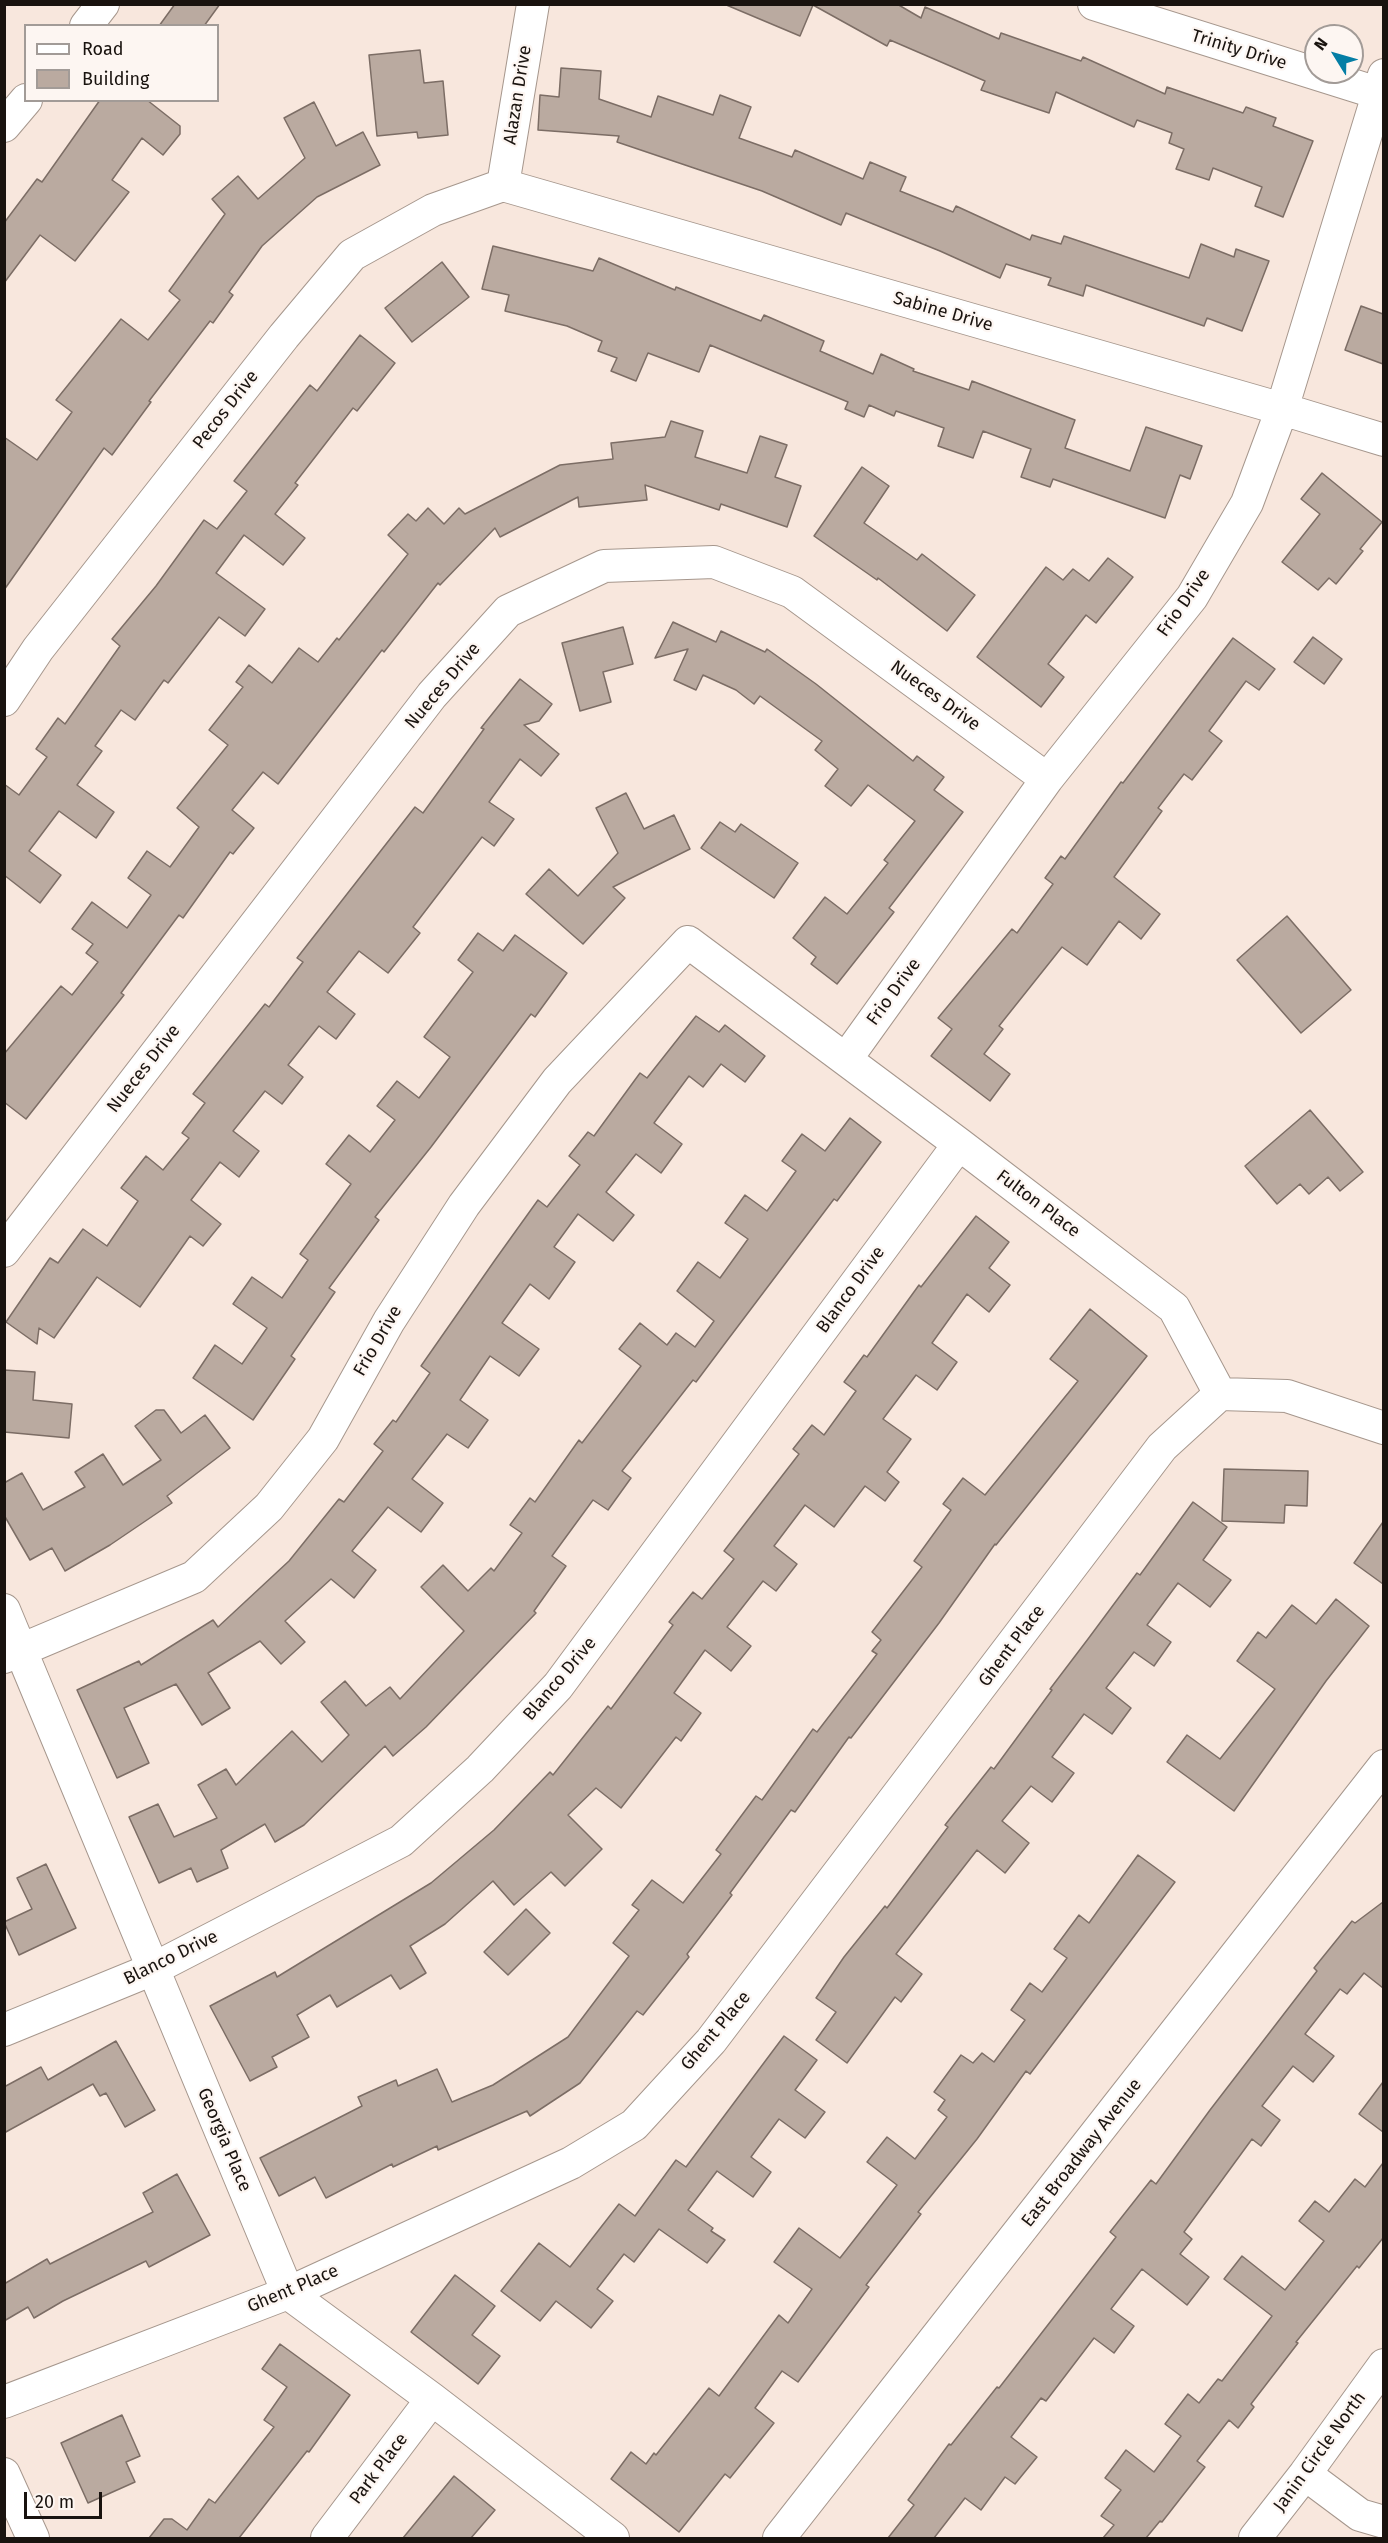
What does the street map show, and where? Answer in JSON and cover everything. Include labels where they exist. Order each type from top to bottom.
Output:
[{"type":"street","points":[[88,24],[103,4]]},
{"type":"street","name":"Alazan Drive","points":[[503,185],[532,4]]},
{"type":"street","name":"Trinity Drive","points":[[1094,4],[1382,88]]},
{"type":"street","name":"Frio Drive","points":[[846,1059],[1047,779],[1192,597],[1247,503],[1282,409],[1382,88]]},
{"type":"street","points":[[4,126],[24,102]]},
{"type":"street","name":"Sabine Drive","points":[[503,185],[1383,440]]},
{"type":"street","name":"Pecos Drive","points":[[4,700],[53,630],[284,336],[352,255],[433,210],[503,185]]},
{"type":"street","name":"Nueces Drive","points":[[4,1251],[432,695],[508,611],[604,566],[714,562],[792,592],[1047,779]]},
{"type":"street","name":"Frio Drive","points":[[13,1653],[194,1577],[269,1507],[323,1439],[389,1321],[464,1204],[557,1081],[688,942]]},
{"type":"street","name":"Fulton Place","points":[[688,942],[1174,1308],[1220,1394]]},
{"type":"street","name":"Blanco Drive","points":[[4,2030],[153,1969],[401,1841],[480,1769],[558,1686],[959,1144]]},
{"type":"street","points":[[1220,1394],[1287,1396],[1383,1428]]},
{"type":"street","name":"Ghent Place","points":[[4,2402],[288,2293],[571,2163],[634,2125],[711,2042],[1162,1447],[1220,1394]]},
{"type":"street","name":"Georgia Place","points":[[4,1610],[13,1653],[153,1969],[288,2293]]},
{"type":"street","name":"East Broadway Avenue","points":[[779,2538],[1378,1785]]},
{"type":"street","points":[[288,2293],[432,2399],[613,2538]]},
{"type":"street","name":"Janin Circle North","points":[[1255,2538],[1305,2474],[1383,2365]]},
{"type":"street","name":"Park Place","points":[[327,2538],[432,2399]]},
{"type":"street","points":[[4,2474],[33,2538]]},
{"type":"street","points":[[1305,2474],[1360,2515],[1383,2522]]},
{"type":"building","points":[[175,4],[220,4],[205,24],[160,24]]},
{"type":"building","points":[[724,4],[897,4],[921,18],[925,7],[999,39],[1001,33],[1081,61],[1083,57],[1165,94],[1167,87],[1243,113],[1246,107],[1276,118],[1273,126],[1313,141],[1283,217],[1255,206],[1262,187],[1213,168],[1209,180],[1176,169],[1184,149],[1169,143],[1172,133],[1137,120],[1134,127],[1056,92],[1049,113],[981,90],[985,81],[890,40],[887,46],[813,5],[800,36]]},
{"type":"building","points":[[420,50],[424,83],[443,81],[448,135],[418,138],[417,132],[377,136],[369,55]]},
{"type":"building","points":[[561,68],[601,71],[599,99],[651,117],[658,96],[713,115],[720,95],[751,107],[739,138],[792,157],[795,150],[863,179],[870,162],[906,177],[900,191],[953,212],[956,206],[1030,240],[1032,235],[1061,244],[1064,236],[1189,278],[1201,244],[1234,257],[1236,249],[1269,261],[1242,331],[1207,318],[1204,326],[1086,285],[1083,296],[1048,285],[1051,278],[1006,264],[1000,278],[846,213],[841,225],[762,191],[617,142],[619,136],[538,130],[540,95],[559,97]]},
{"type":"building","points":[[99,102],[150,102],[180,126],[180,134],[163,155],[142,138],[112,180],[129,192],[75,261],[40,235],[4,283],[4,223],[37,179],[42,182]]},
{"type":"building","points":[[314,102],[336,146],[363,132],[380,165],[317,197],[262,246],[229,292],[233,295],[213,323],[210,321],[149,401],[151,402],[112,455],[104,448],[4,590],[4,437],[37,460],[72,412],[56,400],[121,319],[148,340],[180,300],[169,291],[225,214],[212,199],[238,176],[258,199],[305,158],[284,118]]},
{"type":"building","points":[[493,246],[593,271],[599,258],[675,290],[676,287],[761,321],[764,315],[824,341],[820,351],[873,374],[881,354],[914,369],[913,371],[969,390],[972,381],[1075,420],[1065,448],[1130,471],[1146,427],[1202,446],[1190,479],[1180,475],[1165,518],[1053,479],[1050,487],[1021,477],[1031,449],[983,431],[973,458],[938,446],[944,428],[896,411],[894,416],[869,405],[864,417],[845,409],[848,402],[710,345],[699,372],[648,353],[636,381],[611,371],[617,358],[598,351],[602,341],[567,326],[505,311],[509,295],[482,289]]},
{"type":"building","points":[[442,262],[469,297],[412,342],[385,308]]},
{"type":"building","points":[[1361,306],[1383,314],[1383,364],[1345,350]]},
{"type":"building","points":[[360,335],[395,363],[357,411],[353,408],[295,483],[298,485],[275,514],[305,538],[283,565],[244,535],[216,573],[265,609],[245,636],[219,617],[168,683],[164,680],[135,720],[121,710],[95,746],[102,751],[77,785],[114,812],[96,838],[59,811],[29,851],[61,875],[40,903],[4,875],[4,784],[19,795],[47,757],[36,749],[58,718],[65,724],[120,646],[112,639],[156,586],[204,520],[217,529],[247,491],[234,481],[310,385],[317,391]]},
{"type":"building","points":[[671,421],[703,431],[695,457],[747,473],[760,436],[787,445],[775,477],[801,486],[787,527],[721,504],[719,510],[645,485],[647,500],[579,507],[578,497],[500,537],[495,528],[440,585],[438,583],[384,652],[382,650],[278,784],[263,772],[232,810],[254,828],[233,854],[230,852],[183,918],[179,915],[121,993],[124,995],[26,1119],[4,1102],[4,1054],[61,986],[72,995],[98,962],[86,953],[93,944],[72,929],[92,902],[127,928],[151,895],[128,878],[147,851],[170,867],[199,827],[177,808],[228,745],[209,730],[243,687],[236,682],[249,665],[272,683],[299,648],[318,662],[337,638],[339,640],[408,554],[388,535],[408,514],[416,521],[428,508],[444,524],[459,508],[465,514],[560,465],[613,459],[611,443],[665,437]]},
{"type":"building","points":[[862,467],[889,486],[864,523],[917,560],[922,554],[975,595],[947,631],[878,578],[877,580],[814,536]]},
{"type":"building","points":[[1322,473],[1382,522],[1360,549],[1363,551],[1336,584],[1329,578],[1318,590],[1282,562],[1320,514],[1301,499]]},
{"type":"building","points":[[1108,558],[1133,577],[1096,623],[1086,615],[1048,664],[1064,677],[1041,707],[977,657],[1046,567],[1063,580],[1073,569],[1089,581]]},
{"type":"building","points":[[673,622],[716,642],[721,631],[765,652],[767,649],[816,684],[913,761],[917,756],[944,777],[934,790],[963,812],[889,908],[894,912],[837,984],[811,964],[816,957],[793,938],[825,897],[847,914],[888,863],[884,860],[915,821],[868,785],[851,806],[825,786],[838,769],[815,750],[822,741],[760,696],[754,704],[736,690],[703,675],[696,690],[674,680],[688,649],[655,658]]},
{"type":"building","points":[[623,627],[633,664],[603,672],[611,702],[580,711],[562,643]]},
{"type":"building","points":[[1313,637],[1342,659],[1324,684],[1294,662]]},
{"type":"building","points":[[1233,638],[1275,669],[1259,690],[1246,681],[1209,731],[1222,741],[1192,780],[1184,774],[1158,808],[1162,811],[1114,877],[1160,914],[1141,939],[1119,921],[1087,965],[1062,947],[999,1026],[1003,1029],[984,1054],[1010,1074],[990,1101],[931,1056],[952,1029],[938,1018],[1012,929],[1017,933],[1053,884],[1045,878],[1061,856],[1065,859],[1121,782],[1123,783]]},
{"type":"building","points":[[520,679],[552,704],[539,721],[524,725],[559,754],[541,776],[520,759],[489,802],[514,819],[494,846],[482,837],[413,927],[420,933],[388,973],[359,951],[327,992],[355,1014],[336,1039],[319,1026],[288,1065],[303,1077],[282,1104],[265,1091],[233,1131],[259,1151],[239,1177],[220,1162],[191,1200],[221,1224],[203,1246],[190,1236],[140,1307],[97,1277],[54,1338],[39,1328],[37,1344],[6,1322],[50,1258],[58,1263],[83,1229],[107,1246],[138,1201],[121,1188],[146,1156],[163,1170],[189,1138],[182,1133],[205,1103],[193,1094],[265,1004],[269,1007],[303,962],[297,958],[415,807],[423,813],[484,729],[481,728]]},
{"type":"building","points":[[626,793],[644,829],[674,815],[690,849],[613,887],[625,898],[583,944],[526,894],[549,869],[578,896],[618,853],[596,808]]},
{"type":"building","points":[[720,822],[735,832],[741,824],[798,863],[774,898],[701,848]]},
{"type":"building","points":[[1287,916],[1351,990],[1301,1033],[1237,960]]},
{"type":"building","points":[[478,933],[503,951],[515,935],[567,973],[535,1017],[531,1014],[375,1217],[379,1220],[329,1288],[335,1292],[291,1356],[295,1359],[253,1420],[193,1378],[215,1345],[242,1364],[267,1328],[233,1304],[252,1277],[282,1298],[308,1260],[300,1254],[351,1184],[326,1164],[349,1135],[370,1152],[395,1120],[377,1106],[397,1081],[419,1098],[450,1057],[424,1037],[473,972],[458,960]]},
{"type":"building","points":[[696,1016],[719,1032],[725,1025],[765,1056],[745,1082],[721,1064],[703,1087],[689,1076],[654,1123],[682,1144],[661,1173],[636,1154],[606,1192],[634,1215],[613,1241],[578,1214],[554,1247],[575,1262],[549,1299],[530,1284],[502,1323],[539,1349],[519,1376],[490,1356],[460,1400],[488,1420],[468,1448],[447,1434],[412,1479],[443,1503],[421,1532],[388,1507],[352,1551],[376,1570],[354,1598],[331,1579],[285,1621],[305,1642],[281,1664],[260,1641],[208,1673],[230,1708],[202,1725],[176,1684],[124,1708],[149,1763],[117,1778],[77,1690],[139,1661],[141,1665],[213,1620],[218,1627],[289,1561],[339,1499],[344,1502],[383,1451],[374,1444],[393,1420],[396,1422],[430,1373],[421,1366],[495,1260],[538,1200],[547,1207],[580,1165],[569,1156],[588,1132],[594,1136],[640,1073],[647,1078]]},
{"type":"building","points":[[1310,1110],[1363,1172],[1340,1191],[1328,1177],[1309,1194],[1300,1184],[1277,1204],[1245,1166]]},
{"type":"building","points":[[850,1118],[881,1142],[837,1201],[834,1199],[696,1382],[693,1380],[622,1471],[631,1478],[608,1510],[593,1500],[552,1556],[566,1566],[534,1611],[536,1613],[426,1727],[393,1756],[385,1746],[304,1825],[275,1842],[265,1824],[221,1850],[228,1868],[197,1882],[191,1868],[159,1883],[129,1817],[158,1804],[174,1837],[217,1818],[198,1785],[226,1769],[236,1785],[292,1731],[322,1762],[349,1735],[321,1702],[345,1681],[366,1706],[390,1687],[400,1699],[464,1631],[421,1587],[443,1565],[468,1591],[491,1568],[494,1571],[522,1533],[510,1525],[530,1498],[535,1502],[579,1440],[582,1443],[641,1366],[619,1349],[640,1323],[667,1345],[676,1333],[695,1347],[714,1321],[677,1291],[698,1262],[720,1278],[748,1239],[725,1223],[745,1195],[767,1211],[796,1171],[782,1161],[802,1134],[825,1151]]},
{"type":"building","points":[[976,1216],[1009,1242],[989,1268],[1010,1285],[989,1312],[967,1294],[932,1343],[957,1362],[937,1390],[916,1375],[883,1419],[911,1439],[887,1472],[899,1482],[885,1501],[865,1486],[834,1527],[805,1505],[774,1546],[797,1564],[776,1591],[763,1581],[727,1627],[751,1646],[731,1671],[705,1650],[674,1693],[701,1713],[681,1741],[676,1737],[621,1808],[596,1788],[568,1815],[602,1849],[565,1886],[551,1872],[514,1905],[493,1881],[445,1924],[410,1946],[426,1973],[400,1989],[391,1975],[337,2007],[330,1995],[297,2015],[309,2037],[272,2057],[277,2067],[250,2081],[210,2006],[275,1972],[277,1977],[431,1883],[494,1830],[550,1772],[553,1775],[608,1706],[611,1709],[673,1625],[669,1622],[693,1592],[702,1599],[734,1559],[724,1551],[799,1454],[793,1449],[812,1425],[824,1435],[856,1391],[844,1382],[864,1355],[867,1357],[919,1285],[921,1287]]},
{"type":"building","points":[[1090,1309],[1147,1356],[995,1544],[939,1623],[851,1738],[849,1737],[795,1812],[791,1810],[730,1893],[732,1895],[687,1954],[689,1957],[643,2015],[637,2011],[580,2083],[530,2116],[527,2111],[438,2150],[437,2146],[393,2167],[392,2164],[326,2198],[315,2177],[279,2196],[260,2158],[362,2106],[358,2097],[396,2080],[398,2086],[437,2069],[452,2102],[493,2085],[568,2037],[629,1956],[613,1943],[639,1910],[632,1905],[652,1880],[683,1903],[721,1854],[716,1850],[756,1796],[762,1800],[813,1729],[817,1732],[877,1654],[872,1651],[881,1640],[872,1632],[922,1567],[914,1561],[951,1510],[943,1504],[963,1478],[985,1495],[1078,1381],[1050,1359]]},
{"type":"building","points":[[4,1370],[35,1372],[33,1400],[72,1404],[69,1438],[4,1432]]},
{"type":"building","points":[[156,1410],[164,1410],[181,1433],[205,1415],[230,1448],[167,1496],[172,1503],[110,1545],[65,1571],[52,1548],[30,1560],[4,1515],[4,1483],[22,1473],[43,1510],[85,1487],[75,1472],[103,1454],[123,1485],[161,1460],[135,1426]]},
{"type":"building","points":[[1224,1469],[1308,1471],[1307,1506],[1285,1505],[1284,1523],[1222,1521]]},
{"type":"building","points":[[1193,1502],[1227,1527],[1203,1560],[1231,1580],[1210,1607],[1178,1583],[1147,1625],[1171,1642],[1154,1666],[1134,1652],[1106,1688],[1131,1708],[1112,1734],[1084,1714],[1052,1757],[1074,1773],[1052,1802],[1031,1786],[1002,1821],[1029,1843],[1005,1873],[977,1850],[896,1954],[922,1974],[901,2002],[895,1997],[847,2063],[816,2040],[836,2012],[816,1998],[844,1957],[885,1906],[887,1908],[948,1827],[945,1825],[991,1767],[994,1769],[1052,1690],[1050,1689],[1137,1573],[1140,1575]]},
{"type":"building","points":[[1383,1522],[1383,1584],[1354,1563]]},
{"type":"building","points":[[1336,1599],[1369,1626],[1326,1681],[1234,1811],[1167,1762],[1187,1735],[1220,1759],[1275,1689],[1237,1661],[1258,1632],[1266,1638],[1292,1605],[1316,1624]]},
{"type":"building","points":[[1138,1855],[1175,1882],[1030,2074],[1026,2071],[977,2139],[918,2212],[921,2214],[866,2285],[869,2287],[798,2382],[782,2371],[755,2408],[774,2423],[730,2478],[725,2474],[679,2532],[611,2479],[631,2452],[646,2464],[654,2453],[656,2455],[709,2388],[719,2396],[779,2315],[788,2323],[812,2289],[774,2262],[799,2228],[840,2258],[897,2185],[867,2162],[887,2137],[915,2159],[947,2117],[938,2110],[945,2100],[934,2092],[961,2055],[973,2063],[982,2053],[994,2062],[1025,2020],[1011,2010],[1030,1983],[1042,1992],[1067,1958],[1054,1949],[1079,1915],[1089,1923]]},
{"type":"building","points":[[46,1864],[76,1928],[19,1955],[4,1922],[32,1909],[17,1878]]},
{"type":"building","points":[[1383,1902],[1383,1988],[1364,1973],[1347,1994],[1340,1989],[1305,2034],[1334,2056],[1313,2082],[1293,2066],[1262,2106],[1280,2120],[1261,2146],[1252,2139],[1184,2232],[1192,2239],[1180,2254],[1209,2277],[1187,2305],[1142,2269],[1111,2309],[1134,2326],[1114,2353],[1094,2338],[1046,2401],[1041,2398],[1011,2437],[1037,2457],[1015,2484],[1005,2477],[981,2510],[965,2498],[934,2538],[888,2538],[914,2505],[908,2500],[949,2444],[951,2445],[997,2387],[999,2388],[1116,2237],[1110,2232],[1151,2180],[1156,2184],[1317,1971],[1314,1968],[1352,1921],[1355,1923]]},
{"type":"building","points":[[526,1909],[550,1933],[508,1975],[484,1952]]},
{"type":"building","points":[[784,2036],[817,2060],[795,2090],[825,2112],[805,2138],[779,2119],[751,2157],[771,2172],[753,2197],[717,2171],[688,2210],[713,2228],[711,2231],[725,2240],[707,2263],[659,2229],[634,2262],[624,2254],[597,2289],[613,2301],[591,2328],[556,2301],[540,2321],[501,2291],[539,2243],[570,2267],[619,2204],[635,2216],[676,2160],[686,2167]]},
{"type":"building","points":[[116,2041],[155,2110],[125,2127],[106,2093],[100,2096],[93,2084],[4,2133],[4,2087],[41,2067],[48,2080]]},
{"type":"building","points":[[1383,2082],[1383,2132],[1359,2114]]},
{"type":"building","points":[[1383,2163],[1383,2238],[1359,2268],[1357,2266],[1296,2342],[1298,2343],[1251,2404],[1254,2407],[1238,2428],[1229,2420],[1197,2461],[1205,2467],[1162,2522],[1160,2521],[1146,2538],[1103,2538],[1114,2525],[1101,2516],[1121,2490],[1105,2478],[1126,2450],[1154,2472],[1181,2436],[1165,2424],[1188,2394],[1199,2403],[1218,2379],[1222,2381],[1272,2316],[1224,2279],[1242,2256],[1285,2290],[1324,2241],[1299,2221],[1315,2201],[1329,2212],[1355,2179],[1365,2187]]},
{"type":"building","points":[[177,2174],[210,2235],[149,2267],[146,2261],[63,2301],[34,2318],[28,2307],[4,2321],[4,2284],[47,2259],[50,2264],[153,2212],[143,2193]]},
{"type":"building","points":[[455,2275],[495,2306],[472,2335],[500,2356],[478,2384],[411,2332]]},
{"type":"building","points":[[280,2344],[350,2395],[309,2452],[307,2451],[239,2538],[149,2538],[164,2519],[172,2519],[187,2530],[209,2499],[215,2503],[274,2427],[264,2420],[287,2387],[262,2369]]},
{"type":"building","points":[[122,2415],[140,2456],[126,2462],[135,2482],[88,2503],[61,2443]]},
{"type":"building","points":[[454,2476],[495,2510],[471,2538],[403,2538]]}]
